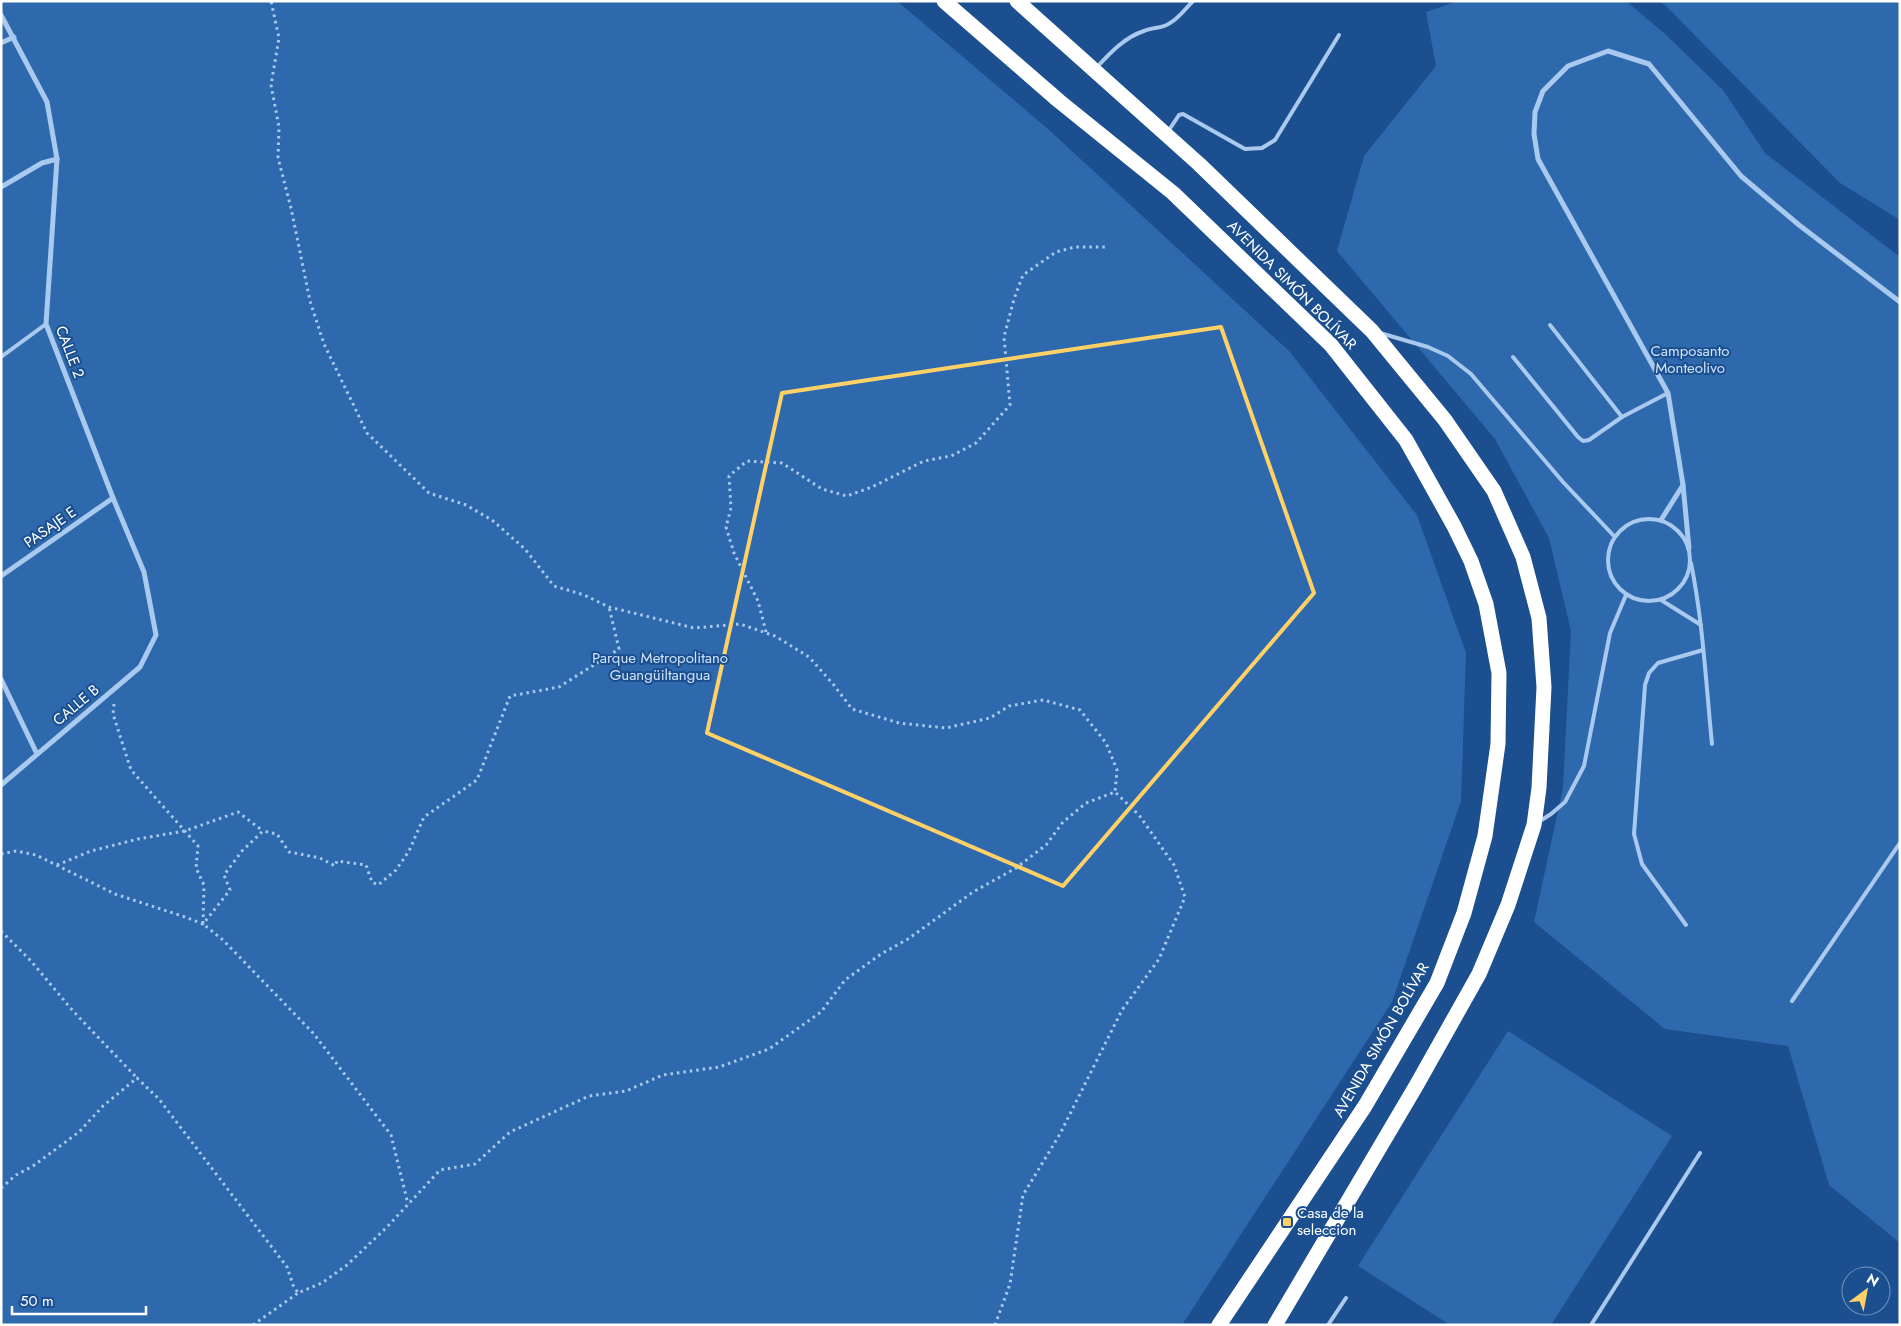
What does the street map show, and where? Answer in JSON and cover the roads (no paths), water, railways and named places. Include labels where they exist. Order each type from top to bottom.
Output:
[{"type":"highway","name":"AVENIDA SIMÓN BOLÍVAR","points":[[944,1],[1059,101],[1173,193],[1331,345],[1406,440],[1454,526],[1471,561],[1486,604],[1499,673],[1498,744],[1485,836],[1464,913],[1437,983],[1370,1098],[1219,1325]]},
{"type":"highway","name":"AVENIDA SIMÓN BOLÍVAR","points":[[1017,1],[1206,170],[1372,331],[1445,420],[1494,491],[1523,557],[1539,618],[1544,688],[1539,788],[1534,825],[1508,905],[1479,974],[1416,1086],[1275,1325]]},
{"type":"street","name":"CALLE 2","points":[[1,15],[47,102],[57,159],[46,324],[113,498],[144,572],[156,635]]},
{"type":"street","points":[[1,43],[14,37]]},
{"type":"street","points":[[1689,548],[1683,485],[1668,393],[1538,158],[1534,134],[1535,112],[1543,91],[1568,66],[1608,51],[1649,64],[1741,176],[1799,225],[1900,302]]},
{"type":"street","points":[[1,187],[42,163],[57,159]]},
{"type":"street","points":[[1661,520],[1683,485]]},
{"type":"street","name":"PASAJE E","points":[[1,576],[113,498]]},
{"type":"street","name":"CALLE B","points":[[1,785],[140,667],[156,635]]},
{"type":"street","points":[[1,679],[37,754]]},
{"type":"lane","points":[[1094,70],[1111,52],[1144,30],[1161,28],[1171,23],[1193,1]]},
{"type":"lane","points":[[1166,134],[1180,115],[1183,114],[1246,149],[1262,148],[1275,140],[1339,35]]},
{"type":"lane","points":[[1,357],[46,324]]},
{"type":"lane","points":[[1550,325],[1622,417]]},
{"type":"lane","points":[[1372,331],[1428,347],[1448,356],[1471,374],[1563,482],[1614,536]]},
{"type":"lane","points":[[1513,357],[1583,441],[1588,440],[1622,417],[1668,393]]},
{"type":"lane","points":[[1691,561],[1688,575],[1681,586],[1661,600],[1649,601],[1637,600],[1626,595],[1616,586],[1610,574],[1607,561],[1609,548],[1614,536],[1624,526],[1635,520],[1648,518],[1661,520],[1673,526],[1683,536],[1689,548],[1697,593],[1712,744]]},
{"type":"lane","points":[[1534,825],[1565,802],[1584,766],[1610,633],[1626,595]]},
{"type":"lane","points":[[1661,600],[1701,625]]},
{"type":"lane","points":[[1686,925],[1642,864],[1634,834],[1645,684],[1649,673],[1658,663],[1703,650]]},
{"type":"lane","points":[[1792,1001],[1900,843]]},
{"type":"lane","points":[[1591,1325],[1700,1153]]},
{"type":"lane","points":[[1328,1325],[1346,1298]]},
{"type":"place","name":"Casa de la seleccion","points":[[1287,1222]]},
{"type":"park label","name":"Camposanto Monteolivo","points":[[1690,360]]},
{"type":"park label","name":"Parque Metropolitano Guangüiltangua","points":[[660,666]]}]
